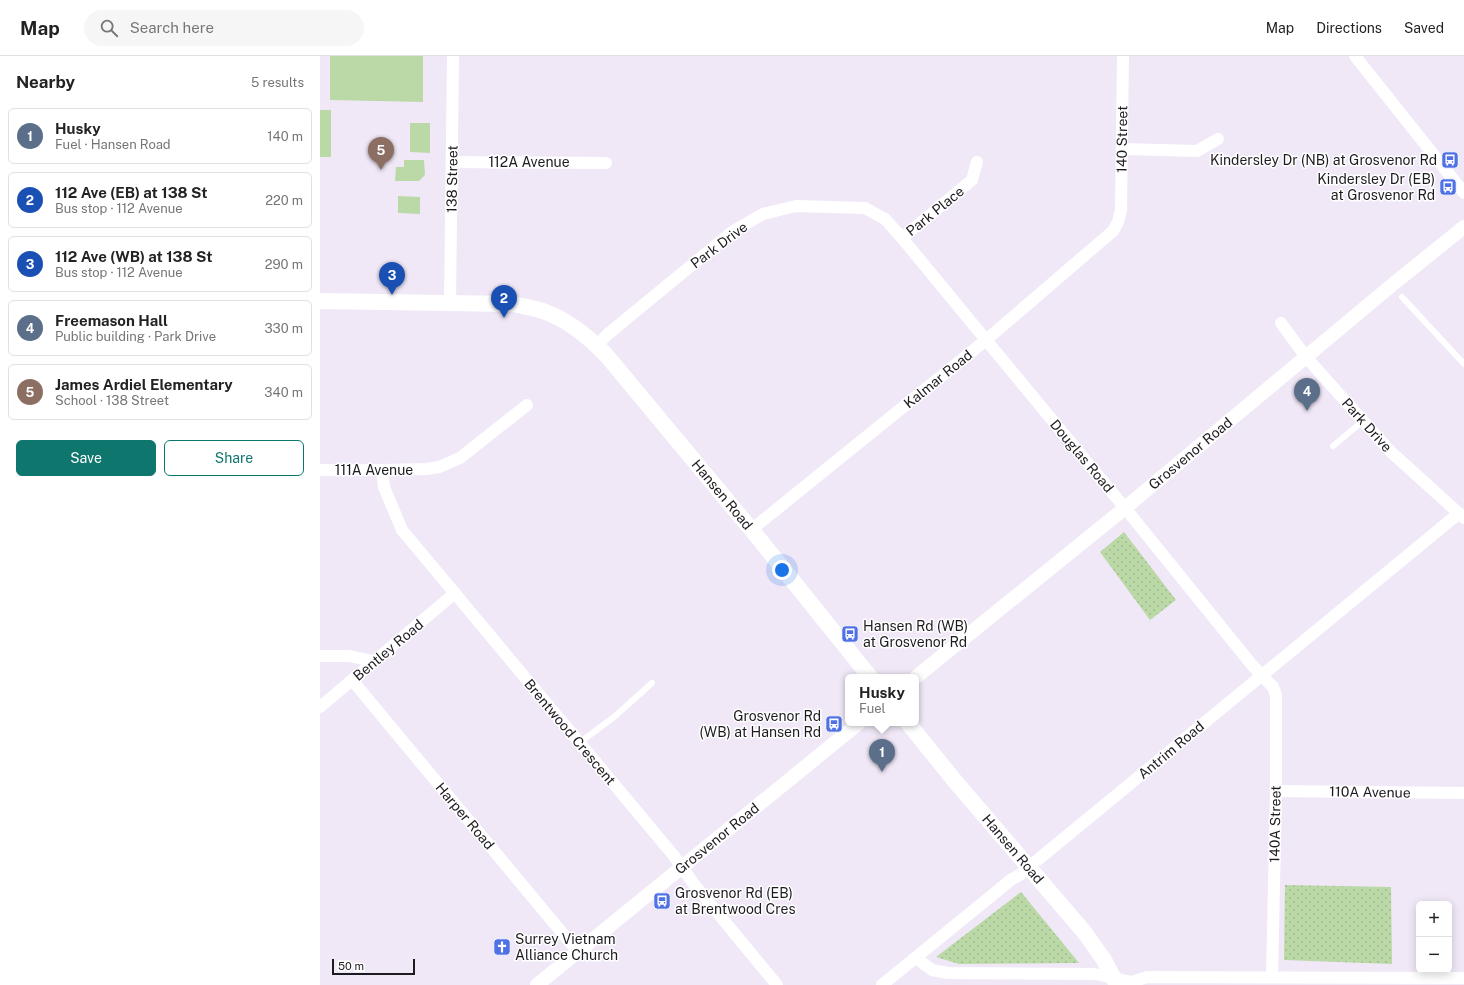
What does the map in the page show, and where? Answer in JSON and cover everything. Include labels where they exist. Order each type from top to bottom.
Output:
[{"type":"main road","name":"Hansen Road","points":[[320,301],[513,304],[543,311],[565,321],[597,346],[751,530],[868,674]]},
{"type":"main road","name":"Hansen Road","points":[[910,726],[954,780],[1085,933],[1104,960],[1115,982]]},
{"type":"street","name":"138 Street","points":[[450,302],[453,56]]},
{"type":"street","name":"140 Street","points":[[1118,222],[1120,210],[1122,149],[1123,56]]},
{"type":"street","points":[[1355,56],[1464,193]]},
{"type":"street","points":[[1122,149],[1197,150],[1218,139]]},
{"type":"street","name":"112A Avenue","points":[[452,162],[606,163]]},
{"type":"street","name":"Park Place","points":[[902,238],[972,180],[977,162]]},
{"type":"street","name":"Park Drive","points":[[597,346],[608,334],[732,232],[763,214],[796,206],[865,208],[885,219],[902,238]]},
{"type":"street","name":"Kalmar Road","points":[[751,530],[986,340],[1113,231],[1118,222]]},
{"type":"street","name":"Grosvenor Road","points":[[919,675],[1125,508],[1392,285],[1464,227]]},
{"type":"street","name":"Douglas Road","points":[[902,238],[1125,508],[1252,665],[1262,675]]},
{"type":"street","name":"Park Drive","points":[[1281,323],[1306,357],[1390,451],[1461,516]]},
{"type":"street","name":"111A Avenue","points":[[320,470],[428,469],[448,464],[460,458],[527,404]]},
{"type":"street","name":"Brentwood Crescent","points":[[382,470],[384,487],[402,530],[674,856],[693,883],[777,985]]},
{"type":"street","name":"Antrim Road","points":[[882,985],[1012,879],[1018,876],[1262,675],[1461,516]]},
{"type":"street","name":"Bentley Road","points":[[320,707],[455,593]]},
{"type":"street","points":[[320,656],[349,656],[373,662]]},
{"type":"street","name":"140A Street","points":[[1262,675],[1273,688],[1276,695],[1276,791],[1272,978]]},
{"type":"street","name":"Harper Road","points":[[352,680],[578,952]]},
{"type":"street","name":"Grosvenor Road","points":[[537,985],[855,726]]},
{"type":"street","name":"110A Avenue","points":[[1276,791],[1464,793]]},
{"type":"street","points":[[916,958],[932,970],[948,979],[1095,974],[1115,982],[1132,982],[1147,977],[1464,978]]},
{"type":"lane","points":[[1402,297],[1464,364]]},
{"type":"lane","points":[[1333,446],[1363,421]]},
{"type":"lane","points":[[579,743],[614,717],[652,683]]},
{"type":"green space","points":[[330,56],[423,56],[423,102],[330,100]]},
{"type":"green space","points":[[320,110],[331,110],[331,157],[320,157]]},
{"type":"green space","points":[[410,123],[430,123],[430,153],[410,152]]},
{"type":"green space","points":[[404,160],[424,160],[425,175],[419,181],[395,181],[396,167],[404,167]]},
{"type":"green space","points":[[398,196],[420,197],[420,214],[398,213]]},
{"type":"green space","points":[[1124,532],[1176,600],[1150,620],[1100,552]]},
{"type":"green space","points":[[1285,885],[1391,887],[1392,964],[1284,960]]},
{"type":"green space","points":[[1021,892],[1079,963],[959,964],[936,957]]},
{"type":"place","name":"Kindersley Dr (NB) at Grosvenor Rd","points":[[1450,160]]},
{"type":"place","name":"James Ardiel Elementary","points":[[381,170]]},
{"type":"place","name":"Kindersley Dr (EB) at Grosvenor Rd","points":[[1448,187]]},
{"type":"place","name":"112 Ave (WB) at 138 St","points":[[392,295]]},
{"type":"place","name":"112 Ave (EB) at 138 St","points":[[504,318]]},
{"type":"place","name":"Freemason Hall","points":[[1307,411]]},
{"type":"place","name":"Hansen Rd (WB) at Grosvenor Rd","points":[[850,634]]},
{"type":"place","name":"Grosvenor Rd (WB) at Hansen Rd","points":[[834,724]]},
{"type":"place","name":"Husky","points":[[882,772]]},
{"type":"place","name":"Grosvenor Rd (EB) at Brentwood Cres","points":[[662,901]]},
{"type":"place","name":"Surrey Vietnam Alliance Church","points":[[502,947]]}]
